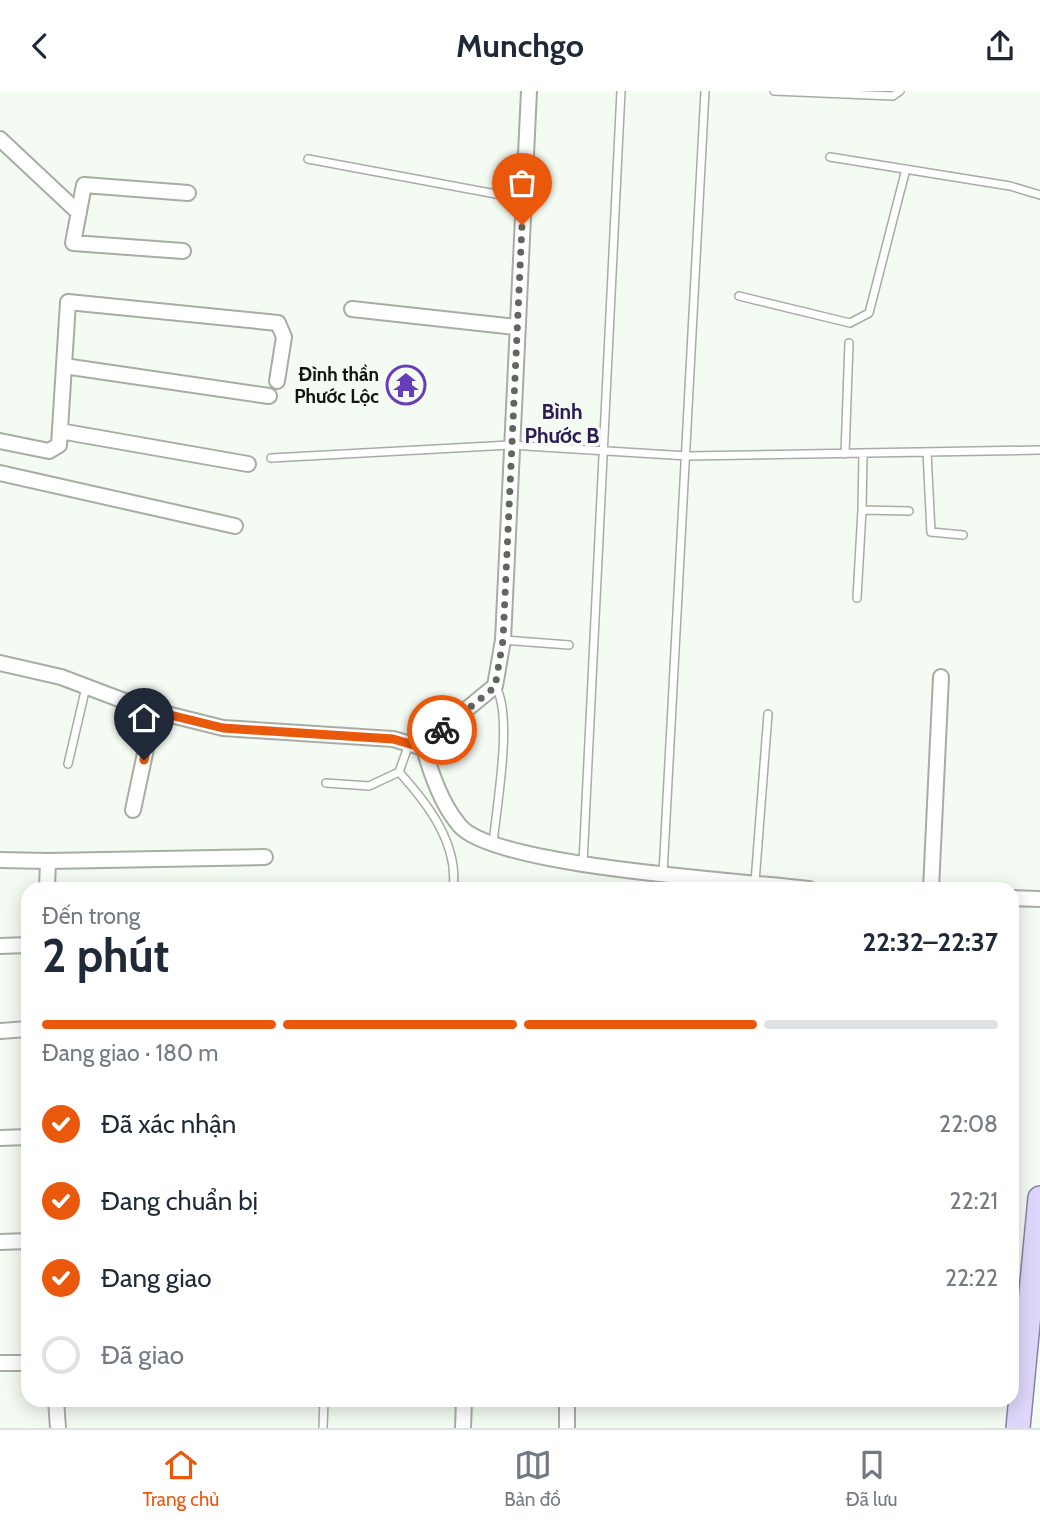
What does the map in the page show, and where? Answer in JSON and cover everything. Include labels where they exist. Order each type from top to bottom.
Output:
[{"type":"main road","points":[[1019,1360],[1040,1198]]},
{"type":"main road","points":[[1018,1407],[1018,1428]]},
{"type":"street","points":[[529,91],[510,445],[503,640],[495,687],[428,741],[424,748],[437,786],[460,827],[493,845],[663,875],[755,882]]},
{"type":"street","points":[[0,139],[79,213]]},
{"type":"street","points":[[183,251],[73,243],[84,185],[188,193]]},
{"type":"street","points":[[0,441],[49,451],[59,445],[68,302],[278,323],[284,337],[277,381]]},
{"type":"street","points":[[352,309],[516,327]]},
{"type":"street","points":[[64,366],[269,396]]},
{"type":"street","points":[[60,432],[248,464]]},
{"type":"street","points":[[0,473],[235,526]]},
{"type":"street","points":[[0,663],[61,677],[154,711],[223,728],[393,739],[424,748]]},
{"type":"street","points":[[931,882],[941,677]]},
{"type":"street","points":[[132,810],[154,711]]},
{"type":"street","points":[[0,860],[265,857]]},
{"type":"street","points":[[47,882],[48,861]]},
{"type":"street","points":[[1019,898],[1040,899]]},
{"type":"street","points":[[0,946],[21,945]]},
{"type":"street","points":[[0,1031],[21,1030]]},
{"type":"street","points":[[0,1138],[21,1137]]},
{"type":"street","points":[[0,1242],[21,1241]]},
{"type":"street","points":[[0,1363],[21,1363]]},
{"type":"street","points":[[56,1407],[58,1428]]},
{"type":"street","points":[[463,1428],[464,1407]]},
{"type":"street","points":[[567,1407],[567,1428]]},
{"type":"lane","points":[[583,863],[621,91]]},
{"type":"lane","points":[[663,875],[688,456],[705,91]]},
{"type":"lane","points":[[774,91],[893,96],[900,91]]},
{"type":"lane","points":[[830,157],[1010,186],[1040,195]]},
{"type":"lane","points":[[308,159],[523,199]]},
{"type":"lane","points":[[739,296],[850,323],[869,313],[906,169]]},
{"type":"lane","points":[[845,454],[849,342]]},
{"type":"lane","points":[[271,458],[510,445],[688,456],[1040,450]]},
{"type":"lane","points":[[928,452],[931,532],[963,535]]},
{"type":"lane","points":[[858,598],[863,453]]},
{"type":"lane","points":[[862,510],[909,511]]},
{"type":"lane","points":[[503,640],[569,645]]},
{"type":"lane","points":[[68,764],[86,687]]},
{"type":"lane","points":[[493,845],[504,717],[502,697],[495,687]]},
{"type":"lane","points":[[755,882],[768,714]]},
{"type":"lane","points":[[326,783],[369,786],[399,772],[409,743]]},
{"type":"lane","points":[[399,772],[421,795],[453,853],[453,882]]},
{"type":"lane","points":[[323,1428],[324,1407]]},
{"type":"building","name":"Đình thần Phước Lộc","points":[[410,375],[417,383],[401,395],[395,387]]},
{"type":"way so far","points":[[442,730],[495,687],[503,640],[522,225]]},
{"type":"place","name":"Đình thần Phước Lộc","points":[[406,385]]},
{"type":"district","name":"Bình Phước B","points":[[562,424]]},
{"type":"route","points":[[144,760],[154,711],[223,728],[311,736],[393,739],[424,748],[428,741],[442,730]]}]
